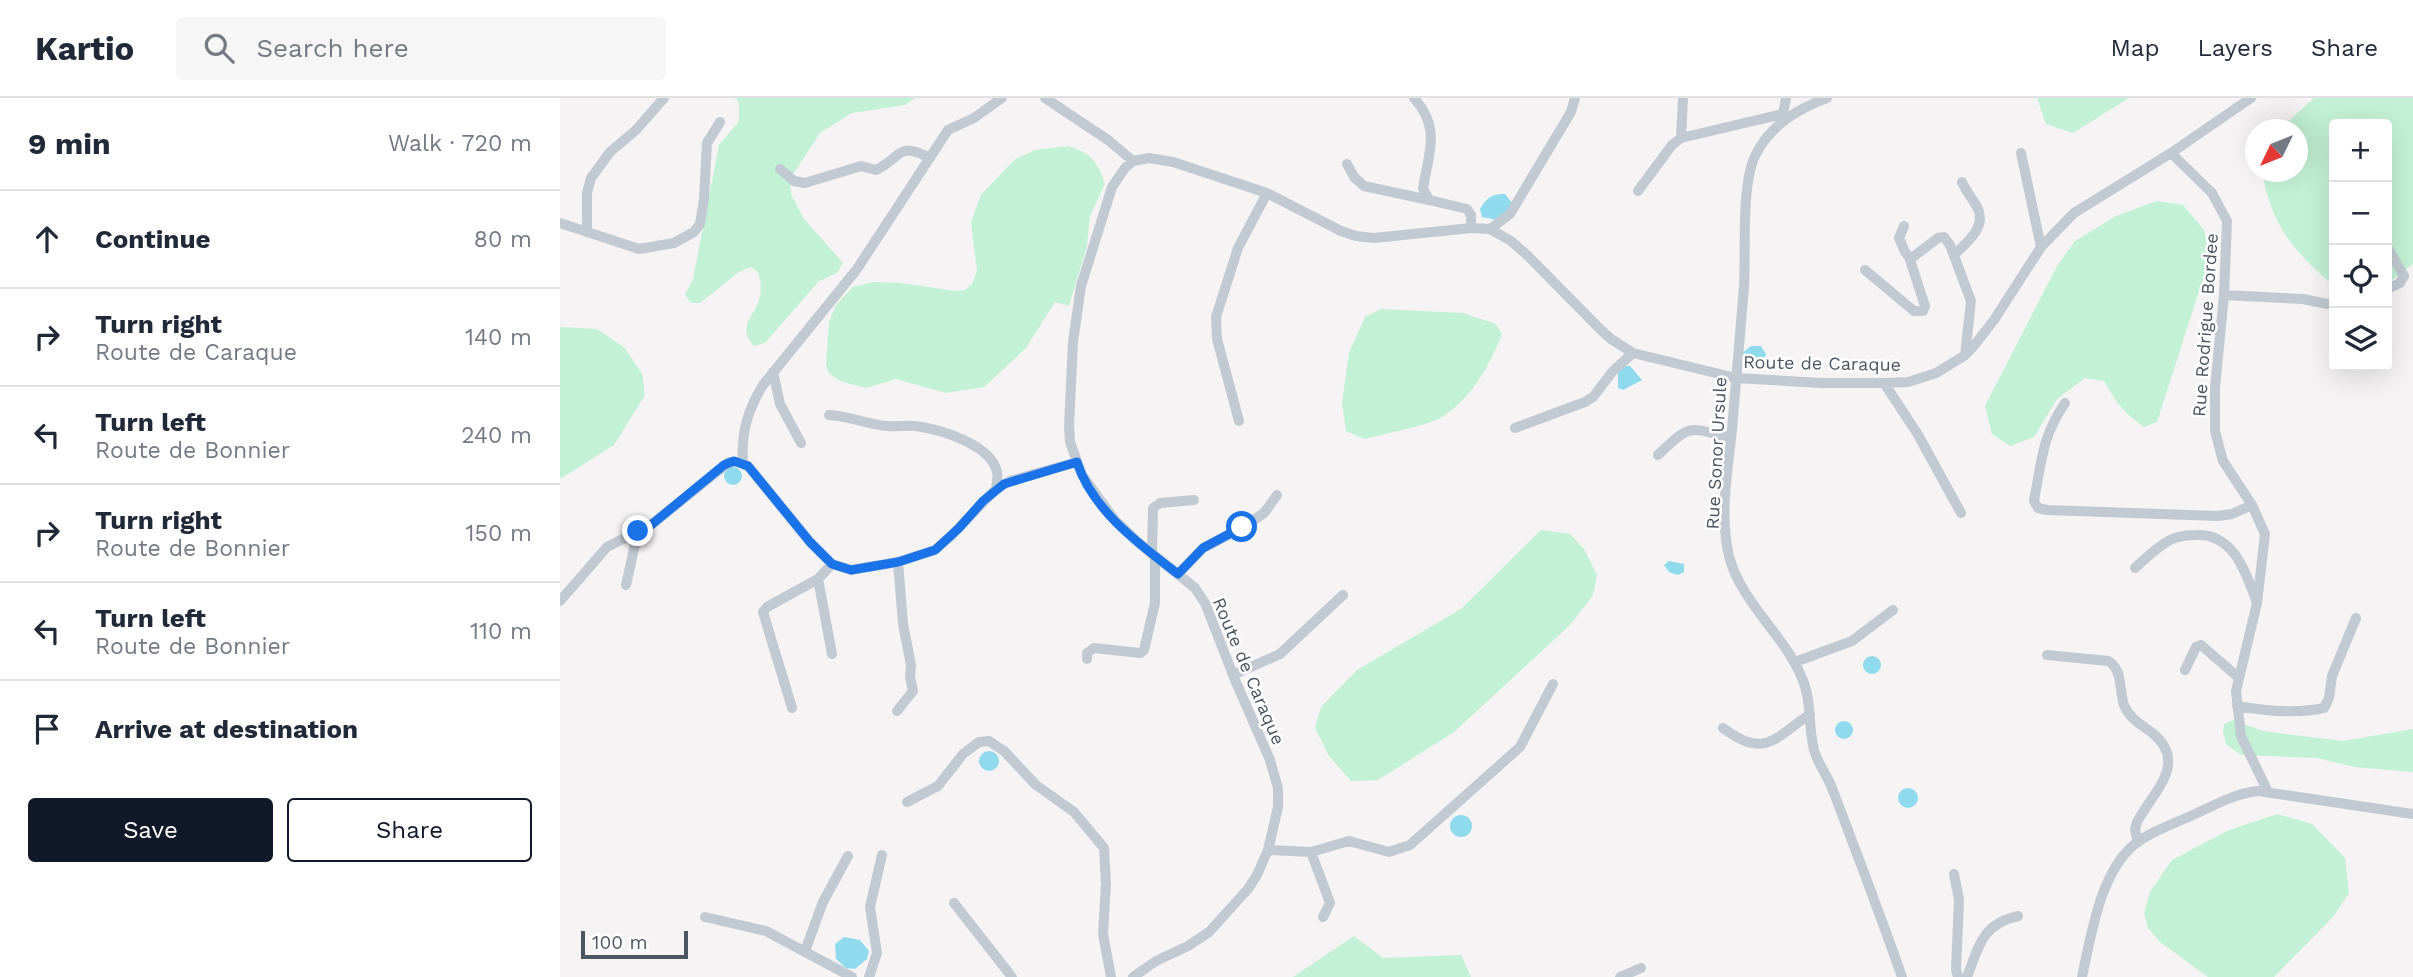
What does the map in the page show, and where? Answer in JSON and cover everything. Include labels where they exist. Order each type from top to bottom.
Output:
[{"type":"street","points":[[587,231],[587,193],[591,178],[610,152],[636,130],[664,98]]},
{"type":"street","points":[[743,464],[742,441],[748,412],[773,372],[857,269],[948,130],[974,118],[1002,98]]},
{"type":"street","points":[[1045,98],[1108,140],[1133,161],[1149,158],[1173,162],[1267,193],[1341,231],[1356,236],[1386,237],[1471,228],[1490,229],[1510,214],[1571,112],[1575,98]]},
{"type":"street","points":[[1414,98],[1423,109],[1432,133],[1423,188],[1429,200]]},
{"type":"street","points":[[1681,138],[1683,98]]},
{"type":"street","points":[[1638,191],[1672,145],[1681,138],[1785,116],[1786,98]]},
{"type":"street","name":"Rue Sonor Ursule","points":[[1827,98],[1785,116],[1754,157],[1749,177],[1744,285],[1725,504],[1729,555],[1744,590],[1795,662],[1806,688],[1814,749],[1831,784],[1902,977]]},
{"type":"street","name":"Route de Caraque","points":[[1490,229],[1511,241],[1605,334],[1633,353],[1736,377],[1821,383],[1884,383],[1920,379],[1964,356],[1994,320],[2040,247],[2062,224],[2087,203],[2171,153],[2250,98]]},
{"type":"street","points":[[560,223],[645,250],[674,243],[694,232],[699,224],[704,199],[707,143],[720,122]]},
{"type":"street","points":[[780,169],[794,181],[805,183],[861,166],[876,170],[906,149],[913,149],[930,158]]},
{"type":"street","points":[[2021,153],[2040,247]]},
{"type":"street","name":"Rue Rodrigue Bordee","points":[[2171,153],[2212,193],[2224,213],[2228,236],[2214,431],[2223,461],[2252,505],[2265,534],[2257,603],[2236,691],[2243,743],[2268,792]]},
{"type":"street","name":"Route de Caraque","points":[[1133,161],[1125,167],[1112,187],[1081,286],[1073,342],[1070,442],[1088,486],[1114,519],[1195,588],[1205,603],[1270,761],[1278,788],[1278,807],[1268,850],[1248,888],[1219,924],[1198,941],[1156,961],[1133,977]]},
{"type":"street","points":[[1347,164],[1364,186],[1467,209],[1471,215],[1471,228]]},
{"type":"street","points":[[1954,255],[1973,236],[1980,220],[1978,207],[1962,182]]},
{"type":"street","points":[[1239,421],[1217,339],[1216,317],[1238,248],[1267,193]]},
{"type":"street","points":[[1865,270],[1914,311],[1923,311],[1925,306],[1909,257],[1899,237],[1904,226]]},
{"type":"street","points":[[1909,257],[1918,254],[1938,238],[1944,237],[1951,245],[1971,301],[1964,356]]},
{"type":"street","points":[[2392,256],[2404,276],[2392,287]]},
{"type":"street","points":[[2224,295],[2303,299],[2329,304]]},
{"type":"street","points":[[1515,428],[1593,397],[1613,371],[1633,353]]},
{"type":"street","points":[[773,372],[780,404],[801,443]]},
{"type":"street","points":[[1884,383],[1917,433],[1961,513]]},
{"type":"street","points":[[2065,403],[2047,435],[2034,501],[2038,508],[2218,516],[2232,514],[2252,505]]},
{"type":"street","points":[[829,415],[854,417],[887,426],[928,428],[954,436],[985,454],[994,464],[997,473],[996,489]]},
{"type":"street","points":[[1658,454],[1689,429],[1731,438]]},
{"type":"street","points":[[560,601],[607,547],[651,525],[724,465],[734,461],[752,470],[796,528],[832,564],[851,570],[898,562],[935,550],[996,489],[1010,481],[1077,462]]},
{"type":"street","points":[[1178,574],[1203,548],[1264,513],[1277,495]]},
{"type":"street","points":[[1087,659],[1087,653],[1094,648],[1140,653],[1144,650],[1155,603],[1153,508],[1160,503],[1194,500]]},
{"type":"street","points":[[626,585],[638,531]]},
{"type":"street","points":[[2135,568],[2171,540],[2188,535],[2208,535],[2218,538],[2230,548],[2246,573],[2257,603]]},
{"type":"street","points":[[897,711],[914,691],[903,624],[898,562]]},
{"type":"street","points":[[792,708],[762,614],[767,607],[818,579],[832,564]]},
{"type":"street","points":[[818,579],[832,654]]},
{"type":"street","points":[[1233,675],[1280,654],[1343,595]]},
{"type":"street","points":[[1795,662],[1852,641],[1893,610]]},
{"type":"street","points":[[2237,706],[2306,711],[2324,708],[2329,698],[2332,676],[2356,618]]},
{"type":"street","points":[[2185,670],[2196,647],[2201,645],[2239,678]]},
{"type":"street","points":[[2047,655],[2113,663],[2117,667],[2120,690],[2129,715],[2154,735],[2166,753],[2168,774],[2137,822],[2135,830],[2138,842]]},
{"type":"street","points":[[1268,850],[1311,852],[1349,841],[1389,852],[1410,845],[1520,747],[1553,684]]},
{"type":"street","points":[[1723,728],[1744,743],[1759,746],[1810,714]]},
{"type":"street","points":[[906,802],[938,786],[963,754],[979,742],[989,741],[1004,751],[1036,785],[1074,811],[1104,848],[1106,884],[1102,934],[1111,977]]},
{"type":"street","points":[[2082,977],[2094,923],[2109,881],[2127,852],[2152,833],[2239,793],[2268,792],[2413,814]]},
{"type":"street","points":[[1311,852],[1329,903],[1323,917]]},
{"type":"street","points":[[869,977],[877,954],[870,907],[882,855]]},
{"type":"street","points":[[806,951],[823,902],[848,856]]},
{"type":"street","points":[[1954,874],[1959,900],[1956,969],[1958,977]]},
{"type":"street","points":[[954,903],[1012,977]]},
{"type":"street","points":[[1967,977],[1985,933],[2003,919],[2018,916]]},
{"type":"street","points":[[705,917],[766,931],[852,977]]},
{"type":"street","points":[[1620,977],[1641,968]]},
{"type":"green space","points":[[735,98],[915,98],[905,105],[852,113],[820,133],[790,179],[791,194],[804,219],[843,263],[837,273],[819,281],[765,343],[754,346],[746,328],[760,296],[758,272],[751,267],[739,272],[700,303],[691,303],[685,295],[693,279],[719,145],[739,121],[739,103]]},
{"type":"green space","points":[[2037,98],[2129,98],[2073,133],[2046,124]]},
{"type":"green space","points":[[2314,98],[2413,98],[2413,264],[2392,280],[2392,119],[2329,119],[2329,281],[2286,236],[2266,191],[2264,182],[2308,182],[2308,119],[2291,119]]},
{"type":"green space","points":[[1068,146],[1092,159],[1105,184],[1090,216],[1087,246],[1069,306],[1055,302],[1026,348],[984,387],[946,393],[896,379],[866,388],[840,381],[829,373],[826,365],[829,322],[836,305],[853,287],[873,282],[965,290],[972,284],[977,271],[971,222],[981,195],[1014,160],[1035,150]]},
{"type":"green space","points":[[2157,201],[2183,205],[2204,230],[2210,257],[2157,422],[2144,427],[2121,407],[2104,381],[2085,378],[2057,399],[2034,437],[2010,446],[1992,434],[1985,406],[2057,266],[2075,241],[2116,216]]},
{"type":"green space","points":[[1381,309],[1463,313],[1496,324],[1502,334],[1492,358],[1471,391],[1452,410],[1426,424],[1364,439],[1346,431],[1342,402],[1349,353],[1365,317]]},
{"type":"green space","points":[[560,327],[597,329],[625,348],[642,374],[645,395],[614,445],[560,479]]},
{"type":"green space","points":[[1541,530],[1570,534],[1584,549],[1597,575],[1593,595],[1570,625],[1454,732],[1378,780],[1351,781],[1329,756],[1315,728],[1321,707],[1357,670],[1461,609]]},
{"type":"green space","points":[[2233,720],[2263,731],[2343,741],[2413,729],[2413,772],[2355,767],[2317,758],[2241,755],[2226,744],[2223,731],[2224,724]]},
{"type":"green space","points":[[2277,814],[2312,824],[2345,858],[2349,893],[2333,917],[2274,977],[2208,977],[2160,942],[2148,928],[2144,913],[2150,892],[2172,860],[2229,830]]},
{"type":"green space","points":[[1354,936],[1383,958],[1461,955],[1471,977],[1293,977]]},
{"type":"water","points":[[1505,194],[1512,203],[1508,211],[1497,220],[1482,217],[1480,209],[1487,200]]},
{"type":"water","points":[[1751,346],[1761,346],[1766,354],[1762,361],[1755,365],[1748,365],[1741,359],[1742,353]]},
{"type":"water","points":[[1630,366],[1642,380],[1623,390],[1618,388],[1618,371]]},
{"type":"water","points":[[733,467],[739,470],[742,476],[739,482],[733,485],[727,482],[724,476],[727,470]]},
{"type":"water","points":[[1669,561],[1684,564],[1684,572],[1678,575],[1669,572],[1664,565]]},
{"type":"water","points":[[1868,656],[1876,656],[1881,665],[1879,672],[1868,674],[1863,669],[1863,661]]},
{"type":"water","points":[[1844,721],[1850,724],[1853,730],[1850,736],[1844,739],[1838,736],[1835,730],[1838,724]]},
{"type":"water","points":[[985,751],[993,751],[999,761],[993,771],[985,771],[979,765],[979,757]]},
{"type":"water","points":[[1908,788],[1915,791],[1918,798],[1915,805],[1908,808],[1901,805],[1898,798],[1901,791]]},
{"type":"water","points":[[1461,815],[1469,818],[1472,826],[1469,834],[1461,837],[1453,834],[1450,826],[1453,818]]},
{"type":"water","points":[[844,937],[860,940],[869,951],[867,959],[855,969],[846,968],[836,959],[835,944]]},
{"type":"route","points":[[638,531],[651,525],[724,465],[734,461],[748,466],[796,528],[832,564],[842,569],[858,570],[898,562],[935,550],[983,501],[1004,484],[1077,462],[1088,486],[1114,519],[1178,574],[1203,548],[1242,527]]}]
